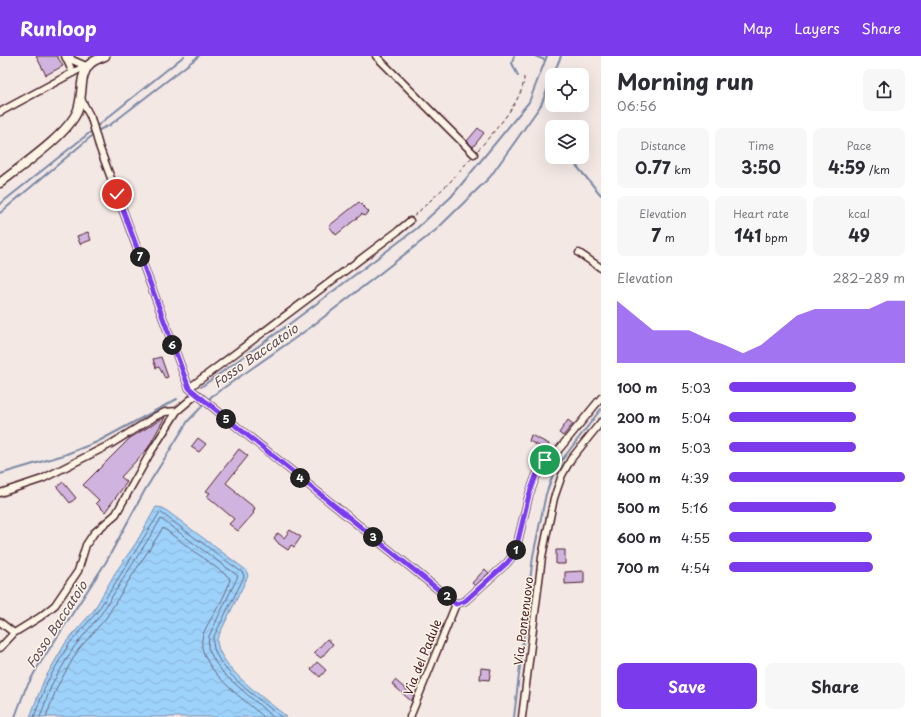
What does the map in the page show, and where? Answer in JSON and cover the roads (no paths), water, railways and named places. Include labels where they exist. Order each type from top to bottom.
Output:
[{"type":"main road","points":[[0,183],[66,127],[77,112],[81,99],[81,84],[92,62],[105,56]]},
{"type":"street","points":[[65,56],[73,73]]},
{"type":"street","points":[[70,56],[72,60],[92,62]]},
{"type":"street","points":[[376,56],[474,154]]},
{"type":"street","points":[[0,112],[92,62]]},
{"type":"street","points":[[81,99],[91,118],[99,146],[189,388],[456,604],[465,601],[507,563],[515,553],[529,495],[536,476],[545,460],[556,453],[601,398]]},
{"type":"street","points":[[189,388],[410,221]]},
{"type":"street","points":[[578,253],[601,268]]},
{"type":"street","points":[[0,648],[14,633],[40,617],[55,605],[78,571],[86,545],[94,533],[116,514],[177,411],[199,397]]},
{"type":"street","points":[[0,494],[42,479],[110,444],[156,416],[165,412],[177,411]]},
{"type":"street","name":"Via Pontenuovo","points":[[522,717],[542,557],[554,498],[562,475],[571,459],[601,422]]},
{"type":"street","name":"Via del Padule","points":[[410,717],[456,604]]},
{"type":"street","points":[[0,622],[14,633]]},
{"type":"water","points":[[156,507],[163,508],[246,570],[248,576],[217,639],[219,649],[233,671],[244,682],[287,717],[30,717],[44,680],[66,642],[94,610],[115,573],[136,543]]},
{"type":"waterway","points":[[96,127],[184,56]]},
{"type":"waterway","points":[[0,213],[99,130],[110,125],[199,56]]},
{"type":"waterway","points":[[514,56],[512,63],[518,76]]},
{"type":"waterway","points":[[535,56],[545,60]]},
{"type":"waterway","points":[[201,387],[288,325],[416,229],[451,197],[529,102],[547,56]]},
{"type":"waterway","name":"Fosso Baccatoio","points":[[556,68],[561,56]]},
{"type":"waterway","name":"Fosso Baccatoio","points":[[15,717],[25,690],[37,668],[106,562],[145,490],[188,421],[212,396],[311,327],[436,230],[490,177],[541,105],[545,95]]},
{"type":"waterway","points":[[0,204],[93,130]]},
{"type":"waterway","points":[[575,164],[601,195]]},
{"type":"waterway","points":[[0,474],[64,455],[97,442],[177,399]]},
{"type":"waterway","points":[[514,717],[533,556],[546,494],[555,469],[601,409]]}]
